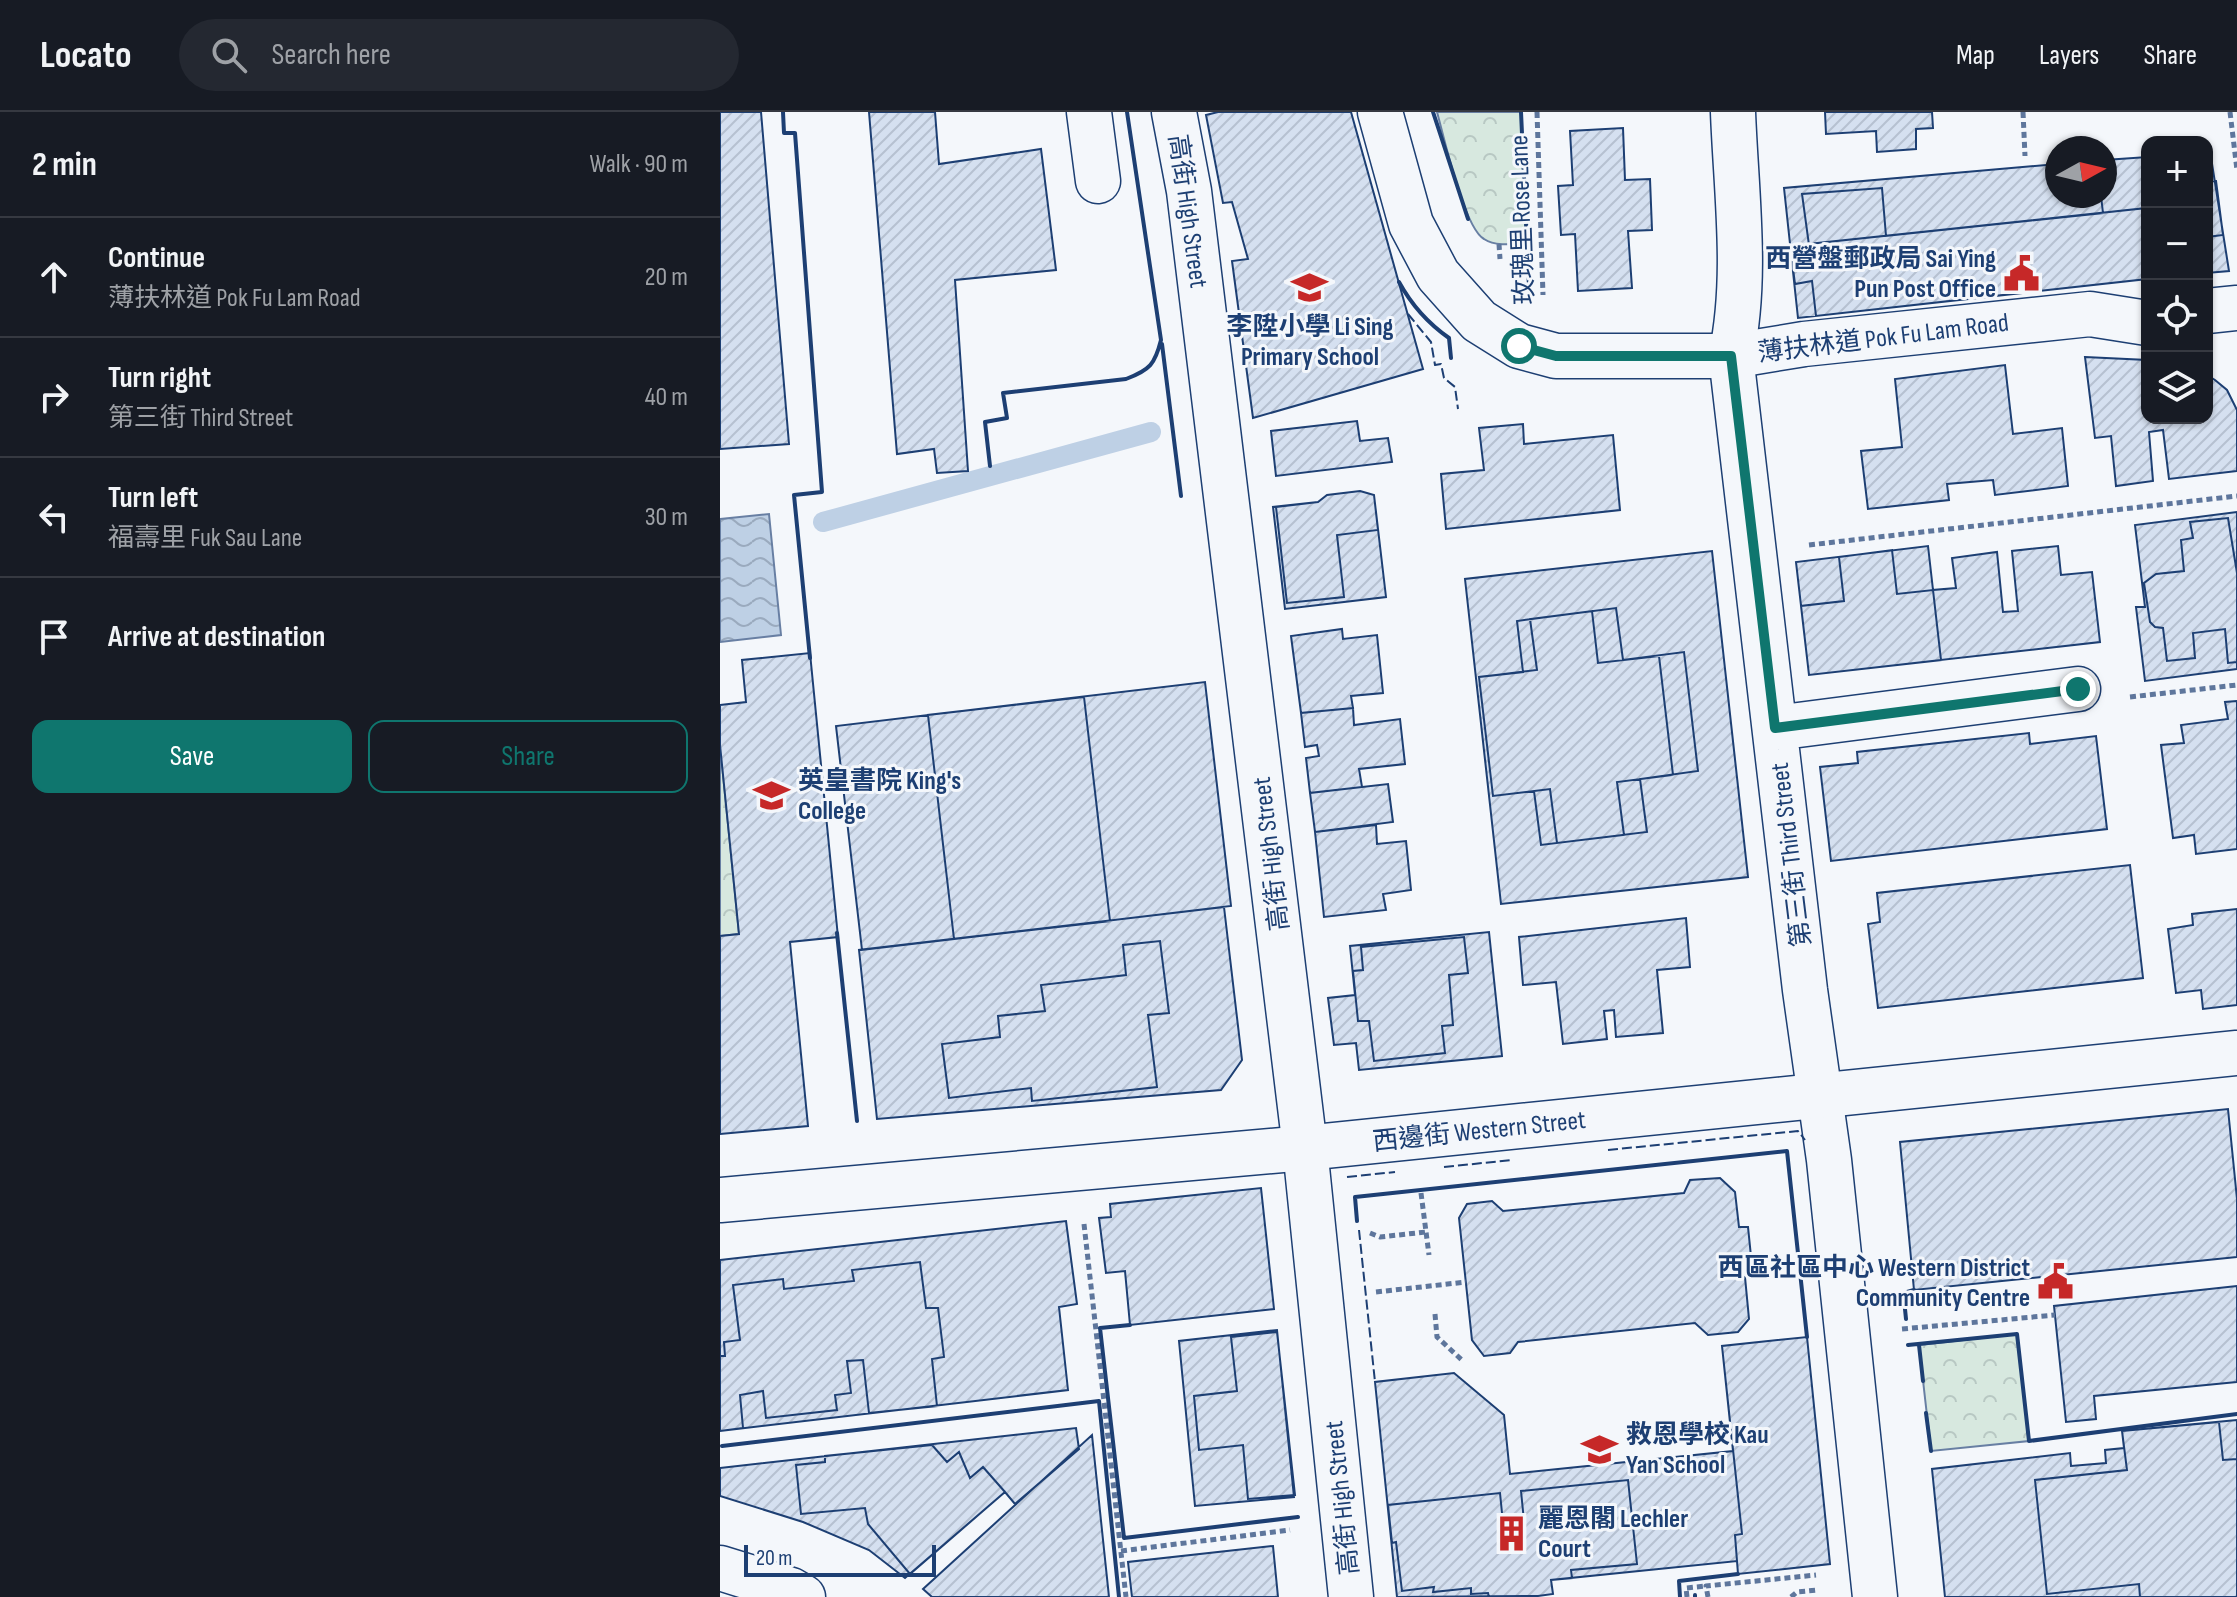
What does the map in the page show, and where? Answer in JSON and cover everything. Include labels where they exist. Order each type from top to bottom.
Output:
[{"type":"street","points":[[1089,112],[1098,181]]},
{"type":"street","name":"高街 High Street","points":[[1174,112],[1191,206],[1305,1148],[1351,1597]]},
{"type":"street","name":"薄扶林道 Pok Fu Lam Road","points":[[1380,112],[1411,224],[1438,275],[1479,321],[1519,346],[1556,356],[1731,356],[1804,344],[2090,314],[2141,322]]},
{"type":"street","name":"第三街 Third Street","points":[[1733,112],[1739,318],[1731,356],[1820,1096],[1875,1597]]},
{"type":"street","points":[[2213,310],[2237,308]]},
{"type":"street","points":[[2090,314],[2141,313]]},
{"type":"street","points":[[2213,334],[2237,338]]},
{"type":"street","points":[[1775,728],[2078,689]]},
{"type":"street","name":"西邊街 Western Street","points":[[720,1200],[1305,1148],[2237,1053]]},
{"type":"street","points":[[720,1568],[777,1585],[803,1597]]},
{"type":"path","name":"玫瑰里 Rose Lane","points":[[1537,112],[1544,311]]},
{"type":"path","points":[[2023,112],[2025,156]]},
{"type":"path","points":[[2230,112],[2237,170]]},
{"type":"path","points":[[1801,546],[2237,496]]},
{"type":"path","points":[[2078,689],[2123,698],[2237,685]]},
{"type":"path","points":[[1421,1190],[1429,1255]]},
{"type":"path","points":[[1083,1215],[1126,1597]]},
{"type":"path","points":[[1365,1229],[1371,1235],[1380,1237],[1426,1232]]},
{"type":"path","points":[[1365,1294],[1466,1282]]},
{"type":"path","points":[[1435,1314],[1437,1337],[1464,1362]]},
{"type":"path","points":[[1893,1331],[2055,1315]]},
{"type":"path","points":[[1121,1551],[1299,1529]]},
{"type":"path","points":[[1687,1597],[1686,1588],[1826,1574]]},
{"type":"path","points":[[1706,1586],[1708,1597]]},
{"type":"green space","points":[[1437,112],[1521,112],[1526,243],[1494,243],[1484,239],[1477,231],[1462,201]]},
{"type":"green space","points":[[720,745],[739,934],[720,936]]},
{"type":"green space","points":[[2017,1334],[2029,1441],[1931,1451],[1919,1345]]},
{"type":"water","points":[[769,514],[781,635],[720,642],[720,519]]},
{"type":"building","points":[[720,112],[761,112],[789,444],[720,449]]},
{"type":"building","points":[[869,112],[935,112],[939,164],[1041,149],[1056,270],[955,280],[968,471],[937,473],[934,449],[897,454]]},
{"type":"building","name":"李陞小學 Li Sing Primary School","points":[[1218,112],[1351,112],[1423,369],[1253,418],[1232,261],[1248,259],[1232,202],[1223,203],[1206,115]]},
{"type":"building","points":[[1825,112],[1932,112],[1933,128],[1916,129],[1916,149],[1877,152],[1876,131],[1826,134]]},
{"type":"building","points":[[1623,128],[1625,180],[1650,179],[1652,230],[1628,231],[1632,288],[1578,291],[1575,234],[1561,235],[1558,186],[1573,185],[1570,131]]},
{"type":"building","points":[[2141,157],[2141,280],[1798,318],[1784,188],[2045,165],[2045,208],[2117,208],[2117,159]]},
{"type":"building","points":[[2141,157],[2141,280],[1798,318],[1784,188],[2045,165],[2045,208],[2117,208],[2117,159]]},
{"type":"building","points":[[2141,157],[2141,280],[1816,316],[1812,281],[1795,284],[1790,246],[1809,245],[1802,194],[1882,188],[1886,236],[2103,213],[2102,208],[2117,208],[2117,159]]},
{"type":"building","points":[[2213,170],[2229,271],[2213,272]]},
{"type":"building","points":[[2213,170],[2229,271],[2213,272]]},
{"type":"building","points":[[2213,181],[2216,181],[2223,235],[2213,236],[2213,208]]},
{"type":"building","points":[[2213,181],[2216,181],[2223,235],[2213,236],[2213,208]]},
{"type":"building","points":[[2141,209],[2141,280],[1816,316],[1812,281],[1795,284],[1790,246]]},
{"type":"building","points":[[2085,357],[2141,360],[2141,424],[2213,424],[2213,379],[2227,390],[2237,410],[2237,471],[2169,479],[2163,430],[2149,432],[2153,481],[2116,486],[2111,436],[2095,438]]},
{"type":"building","points":[[2005,365],[2013,434],[2062,428],[2068,486],[1995,495],[1993,480],[1947,484],[1949,500],[1868,509],[1861,451],[1902,447],[1895,379]]},
{"type":"building","points":[[1357,421],[1360,441],[1388,438],[1392,462],[1276,476],[1271,431]]},
{"type":"building","points":[[1523,424],[1524,444],[1613,435],[1620,510],[1446,529],[1441,474],[1484,470],[1479,428]]},
{"type":"building","points":[[1360,491],[1374,495],[1378,530],[1337,535],[1344,597],[1287,603],[1276,507],[1318,502],[1327,495]]},
{"type":"building","points":[[1360,491],[1374,495],[1386,597],[1285,609],[1273,507],[1318,502],[1327,495]]},
{"type":"building","points":[[2237,512],[2237,669],[2145,681],[2136,607],[2145,607],[2135,525]]},
{"type":"building","points":[[2228,518],[2237,573],[2237,662],[2228,663],[2225,629],[2193,633],[2195,658],[2167,661],[2163,628],[2155,627],[2150,622],[2144,583],[2156,574],[2184,571],[2181,540],[2193,538],[2190,522]]},
{"type":"building","points":[[1928,546],[1941,660],[1809,675],[1796,562]]},
{"type":"building","points":[[2058,546],[2061,575],[2092,572],[2100,642],[1941,660],[1933,590],[1956,588],[1952,558],[1997,552],[2003,612],[2018,611],[2012,551]]},
{"type":"building","points":[[1892,550],[1897,594],[1933,590],[1941,660],[1809,675],[1801,606],[1844,601],[1839,557]]},
{"type":"building","points":[[1712,551],[1748,877],[1501,904],[1465,579]]},
{"type":"building","points":[[1616,608],[1623,660],[1684,652],[1698,771],[1640,779],[1647,832],[1541,845],[1534,791],[1493,796],[1479,677],[1523,672],[1517,621]]},
{"type":"building","points":[[1592,611],[1598,663],[1659,656],[1673,775],[1617,782],[1624,835],[1557,843],[1550,789],[1493,796],[1479,677],[1537,670],[1530,619]]},
{"type":"building","points":[[1342,629],[1343,639],[1377,635],[1383,693],[1351,696],[1353,708],[1301,713],[1291,636]]},
{"type":"building","name":"英皇書院 King's College","points":[[810,653],[838,937],[790,942],[808,1126],[720,1134],[720,936],[739,934],[720,745],[720,705],[746,702],[742,660]]},
{"type":"building","points":[[1205,682],[1231,906],[862,950],[836,726]]},
{"type":"building","points":[[1084,697],[1110,921],[954,939],[928,715]]},
{"type":"building","points":[[2237,701],[2237,849],[2196,854],[2194,835],[2173,838],[2161,745],[2184,743],[2181,725],[2228,719],[2225,702]]},
{"type":"building","points":[[1353,708],[1354,725],[1400,719],[1405,764],[1359,769],[1362,787],[1310,793],[1306,758],[1319,756],[1317,745],[1305,747],[1301,713]]},
{"type":"building","points":[[2029,733],[2030,744],[2096,736],[2107,829],[1831,861],[1820,767],[1858,763],[1857,752]]},
{"type":"building","points":[[1388,784],[1393,822],[1315,832],[1310,793]]},
{"type":"building","points":[[1376,825],[1377,844],[1406,841],[1411,890],[1383,894],[1386,910],[1324,917],[1315,832]]},
{"type":"building","points":[[2130,865],[2143,978],[1878,1008],[1868,924],[1880,922],[1877,893]]},
{"type":"building","points":[[1224,907],[1242,1060],[1221,1090],[877,1119],[859,950]]},
{"type":"building","points":[[2237,909],[2237,1005],[2203,1009],[2201,990],[2176,993],[2168,929],[2193,925],[2192,914]]},
{"type":"building","points":[[1686,918],[1690,967],[1657,970],[1663,1033],[1616,1037],[1614,1010],[1604,1011],[1607,1039],[1563,1044],[1556,982],[1523,985],[1519,937]]},
{"type":"building","points":[[1489,932],[1502,1056],[1359,1070],[1356,1043],[1334,1045],[1328,998],[1355,995],[1350,946]]},
{"type":"building","points":[[1464,937],[1468,973],[1449,975],[1453,1025],[1442,1026],[1445,1053],[1374,1061],[1369,1021],[1358,1021],[1353,971],[1363,970],[1361,947]]},
{"type":"building","points":[[1160,941],[1169,1013],[1148,1015],[1157,1087],[1032,1101],[1031,1088],[949,1098],[942,1044],[1000,1037],[998,1016],[1045,1011],[1041,985],[1126,975],[1123,945]]},
{"type":"building","name":"西區社區中心 Western District Community Centre","points":[[2228,1109],[2237,1199],[2237,1257],[1914,1290],[1900,1142]]},
{"type":"building","points":[[1720,1178],[1735,1192],[1739,1227],[1748,1227],[1753,1276],[1745,1277],[1749,1319],[1738,1332],[1708,1335],[1695,1323],[1518,1342],[1510,1353],[1484,1356],[1472,1340],[1459,1218],[1467,1204],[1492,1201],[1503,1211],[1684,1193],[1690,1180]]},
{"type":"building","points":[[1261,1188],[1274,1309],[1130,1325],[1125,1271],[1106,1273],[1099,1218],[1111,1217],[1110,1204]]},
{"type":"building","points":[[1066,1221],[1077,1304],[1059,1307],[1068,1390],[720,1431],[720,1260]]},
{"type":"building","points":[[920,1262],[926,1308],[938,1308],[944,1357],[932,1359],[937,1406],[869,1413],[863,1360],[847,1361],[851,1393],[835,1395],[837,1410],[766,1418],[763,1391],[740,1395],[743,1428],[720,1431],[720,1356],[725,1356],[724,1342],[740,1340],[733,1285],[783,1279],[784,1289],[854,1281],[852,1270]]},
{"type":"building","points":[[2237,1286],[2237,1382],[2094,1396],[2096,1419],[2066,1422],[2054,1306]]},
{"type":"building","points":[[1277,1330],[1294,1497],[1195,1506],[1179,1341]]},
{"type":"building","points":[[1277,1332],[1295,1495],[1248,1499],[1243,1445],[1199,1450],[1194,1396],[1237,1391],[1231,1337]]},
{"type":"building","name":"救恩學校 Kau Yan School","points":[[1807,1337],[1830,1564],[1738,1574],[1737,1561],[1551,1580],[1553,1594],[1538,1596],[1397,1597],[1375,1382],[1454,1373],[1504,1415],[1510,1474],[1733,1451],[1722,1346]]},
{"type":"building","points":[[1807,1337],[1830,1564],[1738,1574],[1735,1535],[1742,1534],[1722,1346]]},
{"type":"building","points":[[2237,1420],[2237,1597],[1945,1597],[1932,1469],[2070,1453],[2071,1466],[2106,1463],[2105,1450],[2124,1448],[2122,1431]]},
{"type":"building","points":[[2219,1422],[2223,1460],[2237,1459],[2237,1597],[2140,1597],[2139,1584],[2047,1594],[2035,1480],[2127,1470],[2122,1431]]},
{"type":"building","points":[[1076,1428],[1079,1449],[1015,1504],[1005,1492],[905,1578],[869,1550],[803,1522],[720,1496],[720,1468]]},
{"type":"building","points":[[1092,1435],[1109,1597],[932,1597],[923,1589]]},
{"type":"building","points":[[932,1445],[947,1462],[959,1452],[970,1478],[983,1467],[1005,1492],[910,1574],[868,1524],[865,1508],[801,1514],[796,1465],[825,1462],[825,1456]]},
{"type":"building","name":"麗恩閣 Lechler Court","points":[[1628,1480],[1637,1564],[1571,1570],[1572,1578],[1551,1580],[1553,1594],[1538,1596],[1489,1597],[1488,1593],[1471,1594],[1471,1588],[1433,1592],[1434,1587],[1402,1591],[1388,1505],[1500,1493],[1503,1523],[1524,1521],[1521,1491]]},
{"type":"building","points":[[1273,1546],[1278,1597],[1132,1597],[1128,1562]]},
{"type":"waterway","points":[[823,522],[1151,432]]},
{"type":"fence","points":[[1408,314],[1431,342],[1435,365],[1441,364],[1444,378],[1455,387],[1458,409]]},
{"type":"fence","points":[[1608,1150],[1798,1131],[1805,1140]]},
{"type":"fence","points":[[1444,1167],[1512,1160]]},
{"type":"fence","points":[[1347,1177],[1395,1172]]},
{"type":"fence","points":[[1359,1230],[1375,1382]]},
{"type":"wall","points":[[783,112],[784,133],[795,133],[822,492],[794,495],[810,658]]},
{"type":"wall","points":[[990,466],[985,422],[1007,418],[1003,393],[1126,379],[1146,369],[1156,355],[1161,340],[1127,112]]},
{"type":"wall","points":[[1433,112],[1468,219]]},
{"type":"wall","points":[[1521,112],[1529,287]]},
{"type":"wall","points":[[1399,282],[1421,313],[1449,338],[1451,358]]},
{"type":"wall","points":[[1162,344],[1181,496]]},
{"type":"wall","points":[[837,933],[857,1121]]},
{"type":"wall","points":[[1357,1221],[1355,1197],[1787,1151],[1807,1337]]},
{"type":"wall","points":[[1906,1319],[1904,1299],[1907,1292],[1914,1290]]},
{"type":"wall","points":[[1130,1325],[1100,1328],[1124,1538],[1298,1517]]},
{"type":"wall","points":[[1908,1345],[2017,1334],[2029,1441],[2237,1414]]},
{"type":"wall","points":[[1919,1345],[1923,1381]]},
{"type":"wall","points":[[722,1446],[1099,1401],[1119,1597]]},
{"type":"wall","points":[[1926,1413],[1931,1451]]},
{"type":"wall","points":[[1680,1597],[1679,1581],[1738,1574]]},
{"type":"place","name":"西營盤郵政局 Sai Ying Pun Post Office","points":[[2022,273]]},
{"type":"place","name":"李陞小學 Li Sing Primary School","points":[[1310,287]]},
{"type":"place","name":"英皇書院 King's College","points":[[772,795]]},
{"type":"place","name":"西區社區中心 Western District Community Centre","points":[[2056,1282]]},
{"type":"place","name":"救恩學校 Kau Yan School","points":[[1600,1449]]},
{"type":"place","name":"麗恩閣 Lechler Court","points":[[1512,1533]]},
{"type":"route","points":[[1519,346],[1556,356],[1731,356],[1775,728],[2078,689]]}]
